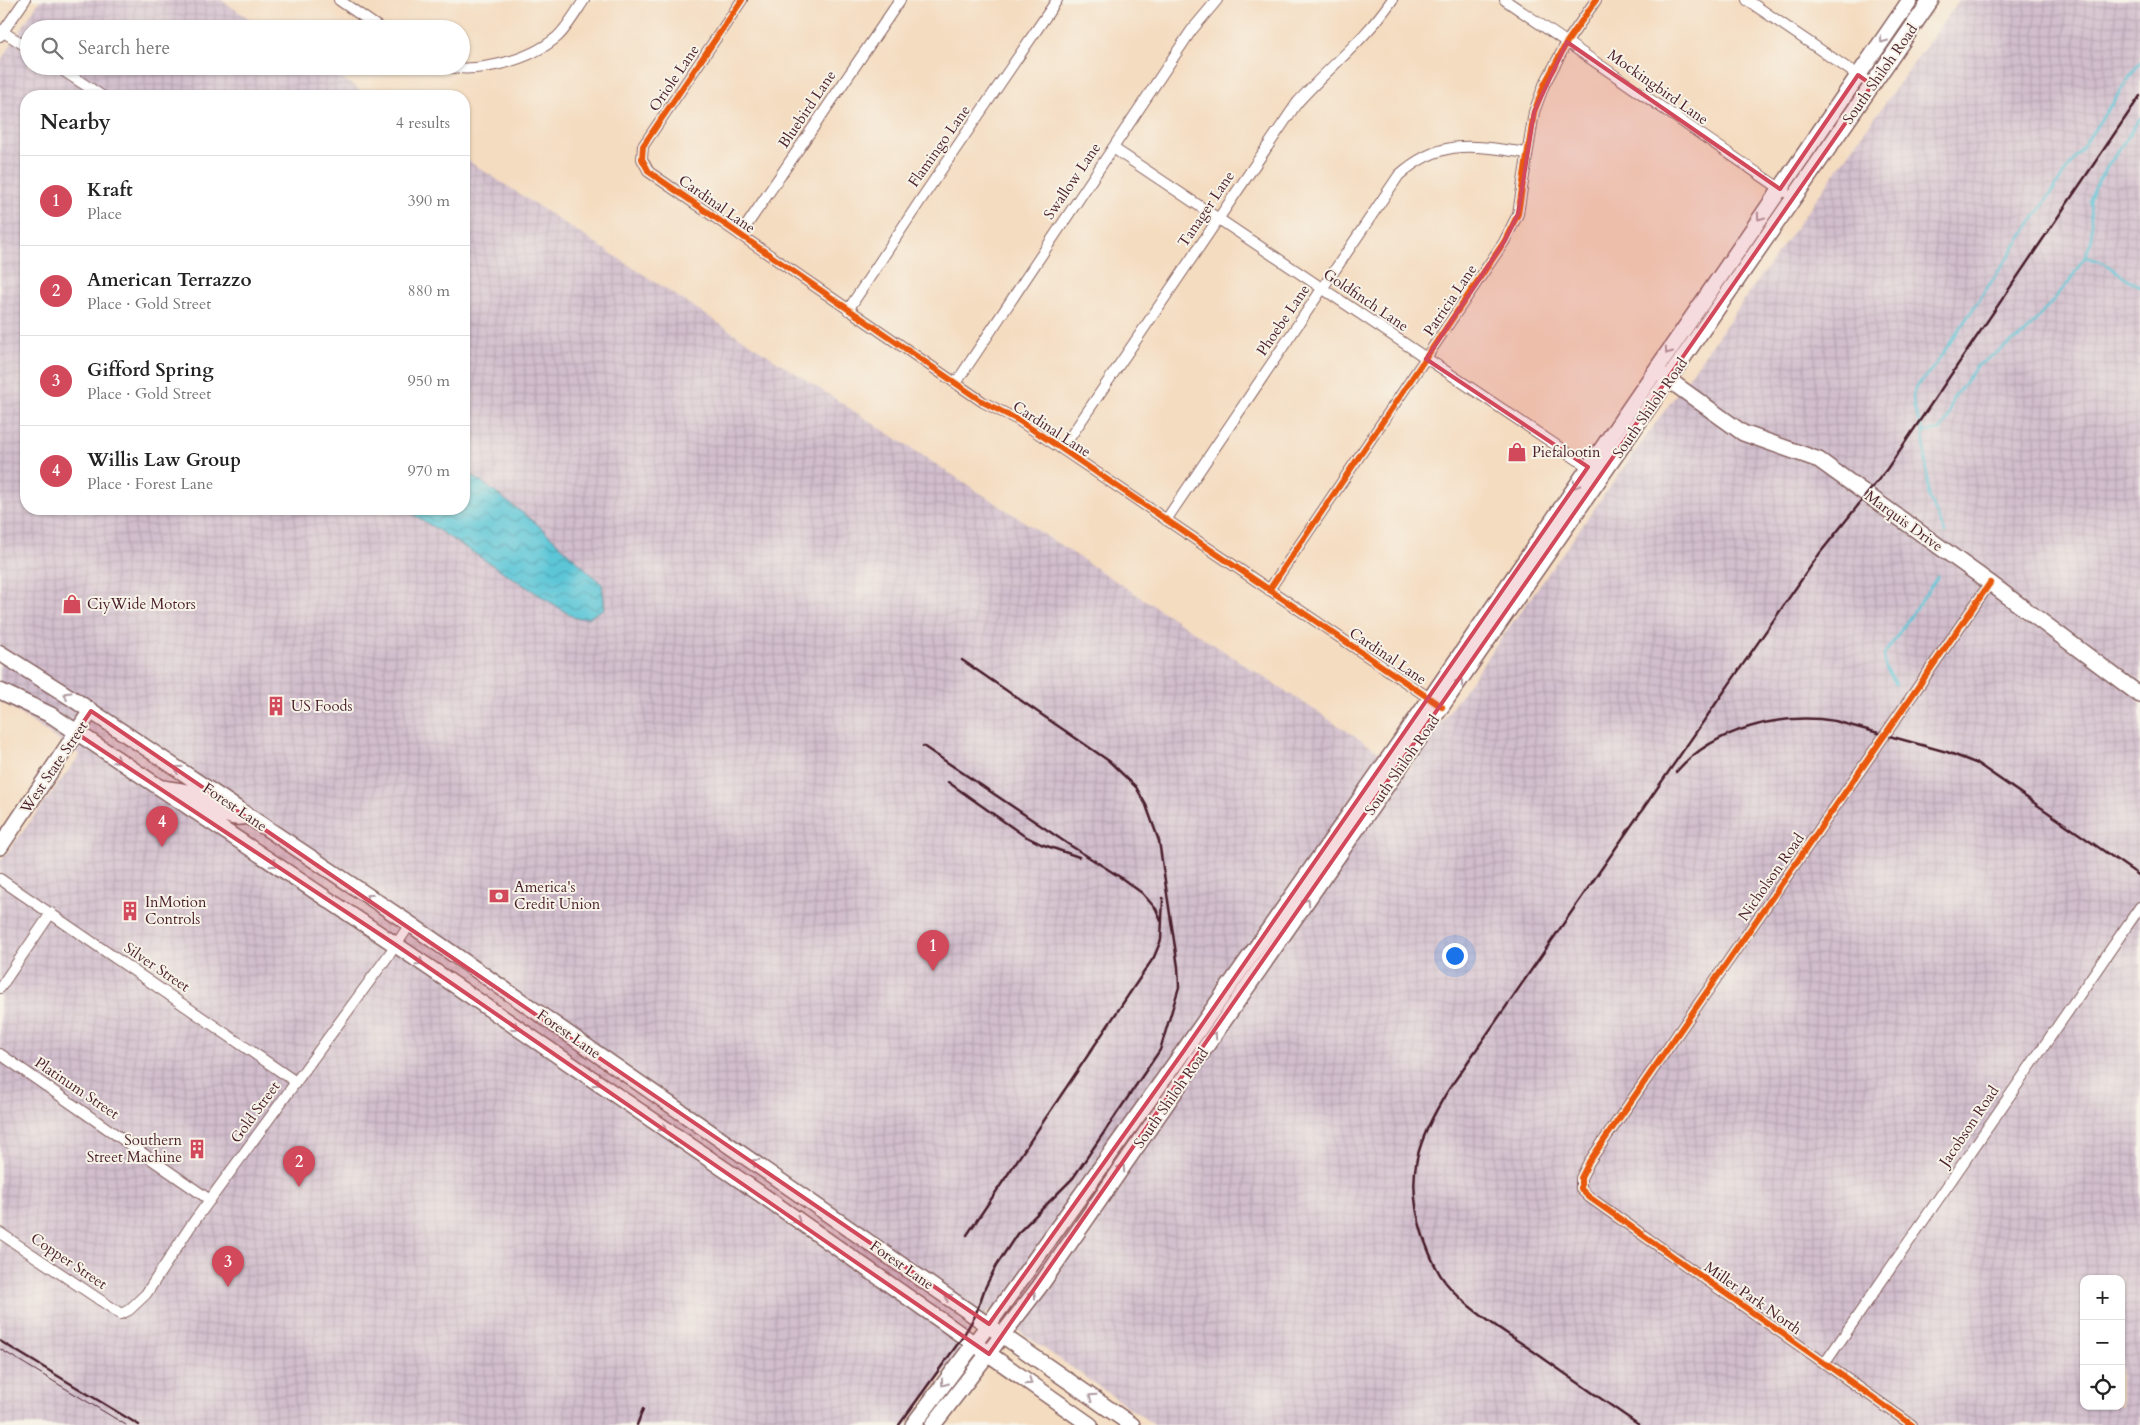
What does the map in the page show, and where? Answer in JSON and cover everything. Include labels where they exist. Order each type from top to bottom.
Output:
[{"type":"main road","name":"South Shiloh Road","points":[[933,1425],[989,1354],[1051,1270],[1436,703],[1588,467],[1910,0]]},
{"type":"main road","name":"South Shiloh Road","points":[[913,1425],[989,1324],[1183,1052],[1602,476],[1931,0]]},
{"type":"main road","name":"Marquis Drive","points":[[1655,370],[1743,433],[1819,460],[1990,583],[2140,695]]},
{"type":"main road","name":"Forest Lane","points":[[0,653],[92,711],[410,924],[1004,1334],[1132,1425]]},
{"type":"main road","name":"Forest Lane","points":[[0,691],[51,716],[396,945],[764,1197],[1090,1425]]},
{"type":"main road","name":"West State Street","points":[[0,847],[92,711]]},
{"type":"main road","points":[[158,787],[191,793],[233,817],[241,818],[247,815]]},
{"type":"street","points":[[20,43],[1,32],[25,0]]},
{"type":"street","points":[[338,0],[368,20]]},
{"type":"street","points":[[470,69],[499,65],[536,50],[557,37],[584,0]]},
{"type":"street","name":"Oriole Lane","points":[[649,172],[642,159],[643,146],[742,0]]},
{"type":"street","name":"Bluebird Lane","points":[[740,235],[900,0]]},
{"type":"street","name":"Flamingo Lane","points":[[848,310],[1057,0]]},
{"type":"street","name":"Swallow Lane","points":[[956,383],[1191,31],[1217,0]]},
{"type":"street","name":"Tanager Lane","points":[[1062,449],[1297,103],[1318,80],[1363,39],[1392,0]]},
{"type":"street","name":"Mockingbird Lane","points":[[1505,0],[1794,198]]},
{"type":"street","name":"Patricia Lane","points":[[1269,590],[1504,242],[1518,214],[1527,153],[1538,102],[1544,86],[1567,42],[1596,0]]},
{"type":"street","points":[[1747,0],[1872,85]]},
{"type":"street","points":[[70,75],[93,90]]},
{"type":"street","name":"Phoebe Lane","points":[[1166,520],[1399,175],[1413,162],[1447,147],[1486,148],[1527,153]]},
{"type":"street","name":"Goldfinch Lane","points":[[1113,148],[1602,476]]},
{"type":"street","name":"Cardinal Lane","points":[[649,172],[984,402],[1018,420],[1062,449],[1436,703]]},
{"type":"street","name":"Nicholson Road","points":[[1581,1189],[1581,1178],[1589,1162],[1990,583]]},
{"type":"street","name":"Silver Street","points":[[0,879],[296,1082]]},
{"type":"street","name":"Jacobson Road","points":[[1825,1363],[2140,907]]},
{"type":"street","points":[[0,988],[51,913]]},
{"type":"street","name":"Gold Street","points":[[121,1314],[129,1310],[146,1294],[210,1200],[410,924]]},
{"type":"street","name":"Platinum Street","points":[[0,1054],[210,1200]]},
{"type":"street","name":"Miller Park North","points":[[1581,1189],[1672,1257],[1912,1425]]},
{"type":"street","name":"Copper Street","points":[[0,1233],[121,1314]]},
{"type":"highlighted area","points":[[1567,42],[1780,189],[1858,75],[1872,85],[989,1354],[396,945],[76,733],[91,711],[989,1324],[1183,1052],[1588,467],[1426,359],[1504,242],[1518,214],[1534,112]]},
{"type":"shaded area","points":[[40,0],[221,0],[251,20],[27,20]]},
{"type":"shaded area","points":[[1959,0],[2140,0],[2140,1425],[1154,1425],[989,1310],[906,1425],[0,1425],[0,862],[80,755],[0,700],[0,62],[20,31],[20,75],[337,75],[360,90],[20,90],[20,515],[470,515],[470,162],[1407,770]]},
{"type":"water","points":[[470,474],[536,523],[602,584],[605,608],[588,618],[575,618],[414,515],[470,515]]},
{"type":"waterway","points":[[1945,533],[1929,497],[1923,432],[1914,408],[1913,397],[1915,388],[1933,368],[2140,62]]},
{"type":"waterway","points":[[1923,432],[1940,430],[1948,419],[1952,400],[1977,366],[2025,333],[2068,283],[2085,257],[2092,239],[2090,201],[2094,187],[2140,118]]},
{"type":"waterway","points":[[2085,257],[2102,262],[2140,287]]},
{"type":"waterway","points":[[1896,684],[1885,666],[1884,655],[1938,576]]},
{"type":"tram line","points":[[0,1349],[126,1425]]},
{"type":"railway","points":[[1639,1425],[1487,1320],[1465,1303],[1446,1283],[1430,1255],[1417,1215],[1414,1177],[1422,1142],[1438,1107],[1449,1089],[1820,553],[1887,469],[2140,96]]},
{"type":"railway","points":[[899,1425],[962,1338],[975,1316],[985,1288],[996,1266],[1017,1234],[1073,1178],[1160,1050],[1179,987],[1178,967],[1159,841],[1146,805],[1136,787],[1109,761],[962,660]]},
{"type":"railway","points":[[1676,772],[1691,757],[1709,745],[1749,727],[1793,719],[1835,721],[1947,752],[1978,764],[2140,876]]},
{"type":"railway","points":[[923,746],[1142,893],[1156,909],[1161,921]]},
{"type":"railway","points":[[948,782],[1023,835],[1041,844],[1079,857]]},
{"type":"railway","points":[[967,1235],[1154,957],[1161,940],[1163,898]]},
{"type":"railway","points":[[0,1341],[139,1425]]},
{"type":"railway","points":[[637,1425],[643,1409]]},
{"type":"cycle path","points":[[742,0],[643,146],[642,159],[649,172],[983,402],[1018,420],[1062,449],[1442,707]]},
{"type":"cycle path","points":[[1269,590],[1504,242],[1518,214],[1534,112],[1544,85],[1567,42],[1596,0]]},
{"type":"cycle path","points":[[1912,1425],[1589,1197],[1581,1189],[1581,1178],[1589,1162],[1990,583]]},
{"type":"place","name":"Piefalootin","points":[[1517,452]]},
{"type":"place","name":"CiyWide Motors","points":[[72,604]]},
{"type":"place","name":"US Foods","points":[[276,706]]},
{"type":"place","name":"Willis Law Group","points":[[162,847]]},
{"type":"place","name":"America's Credit Union","points":[[499,896]]},
{"type":"place","name":"InMotion Controls","points":[[130,911]]},
{"type":"place","name":"Kraft","points":[[933,971]]},
{"type":"place","name":"Southern Street Machine","points":[[197,1149]]},
{"type":"place","name":"American Terrazzo","points":[[299,1187]]},
{"type":"place","name":"Gifford Spring","points":[[228,1287]]}]
